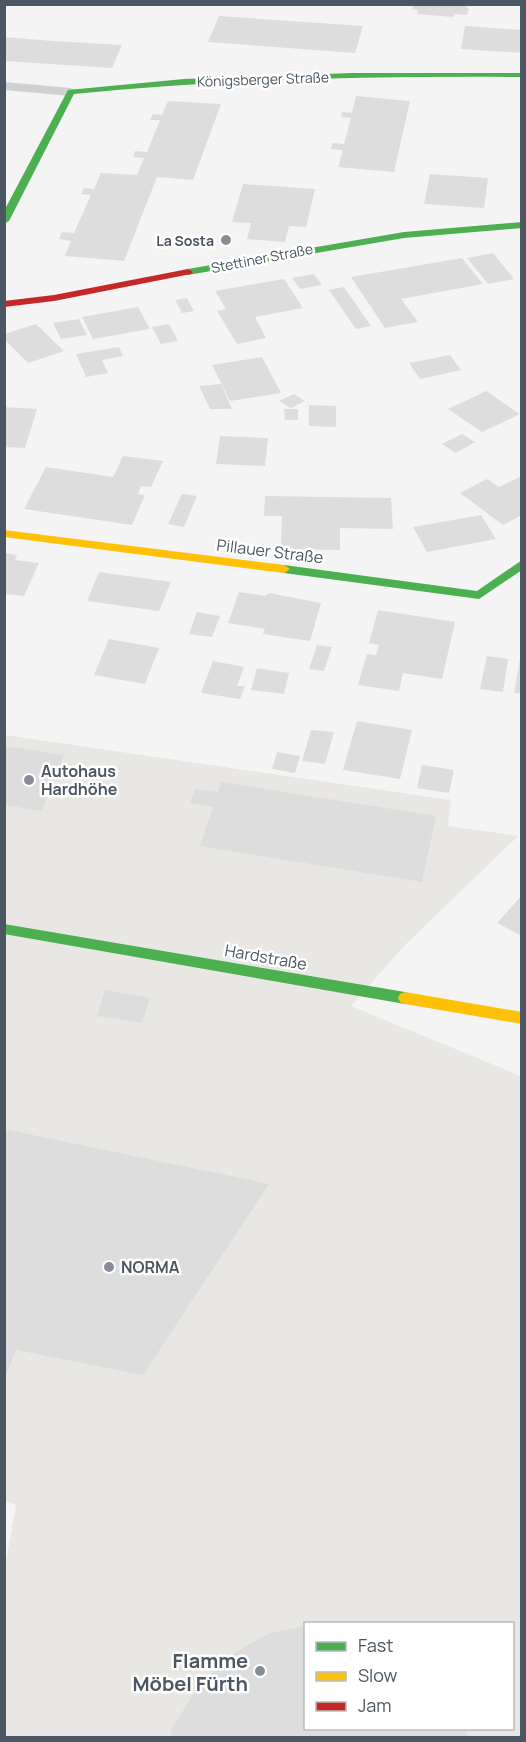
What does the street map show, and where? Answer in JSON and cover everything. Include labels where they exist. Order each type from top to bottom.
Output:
[{"type":"street","name":"Königsberger Straße","points":[[70,92],[153,83],[323,76],[522,75]]},
{"type":"street","points":[[4,221],[70,92]]},
{"type":"street","name":"Stettiner Straße","points":[[4,304],[54,298],[356,241],[456,227],[522,225]]},
{"type":"street","name":"Pillauer Straße","points":[[4,532],[478,595],[522,564]]},
{"type":"street","name":"Hardstraße","points":[[4,929],[522,1018]]},
{"type":"lane","name":"Königsberger Straße","points":[[4,86],[70,92]]},
{"type":"shaded area","points":[[5,735],[451,800],[448,826],[518,836],[406,944],[351,1006],[521,1076],[521,1737],[5,1738],[5,1567],[16,1505],[4,1501]]},
{"type":"building","points":[[414,4],[464,4],[469,9],[467,15],[455,14],[453,17],[417,14],[418,10],[412,9]]},
{"type":"building","points":[[219,16],[363,26],[355,53],[208,42]]},
{"type":"building","points":[[465,26],[522,30],[522,53],[461,49]]},
{"type":"building","points":[[4,37],[122,45],[112,68],[4,61]]},
{"type":"building","points":[[356,96],[410,101],[394,172],[338,167],[343,150],[331,149],[332,143],[344,144],[351,118],[341,117],[342,112],[352,113]]},
{"type":"building","points":[[168,101],[221,104],[193,180],[157,177],[124,261],[65,256],[71,241],[59,239],[62,232],[74,233],[91,195],[81,194],[84,188],[94,189],[101,173],[137,175],[144,158],[133,157],[135,151],[147,152],[160,120],[150,120],[153,114],[162,115]]},
{"type":"building","points":[[430,174],[488,178],[484,208],[424,204]]},
{"type":"building","points":[[243,184],[315,189],[306,227],[289,226],[285,242],[247,239],[251,223],[232,222]]},
{"type":"building","points":[[493,253],[514,279],[488,284],[467,258]]},
{"type":"building","points":[[462,258],[483,284],[401,299],[418,322],[385,328],[351,277]]},
{"type":"building","points":[[314,274],[322,285],[300,289],[292,278]]},
{"type":"building","points":[[284,279],[303,308],[255,317],[266,338],[237,344],[217,311],[226,309],[215,291]]},
{"type":"building","points":[[344,287],[371,326],[356,329],[329,290]]},
{"type":"building","points":[[187,298],[194,311],[182,313],[175,300]]},
{"type":"building","points":[[138,307],[150,329],[93,339],[82,317]]},
{"type":"building","points":[[79,319],[87,335],[61,339],[53,323]]},
{"type":"building","points":[[36,324],[64,351],[28,363],[4,339],[4,334]]},
{"type":"building","points":[[169,324],[178,341],[161,344],[152,327]]},
{"type":"building","points":[[119,347],[123,356],[102,360],[108,373],[86,377],[76,354]]},
{"type":"building","points":[[450,355],[461,370],[420,379],[409,363]]},
{"type":"building","points":[[262,357],[281,393],[230,401],[212,365]]},
{"type":"building","points":[[221,384],[232,409],[210,409],[199,386]]},
{"type":"building","points":[[486,391],[520,414],[482,432],[448,409]]},
{"type":"building","points":[[294,394],[305,401],[291,408],[279,401]]},
{"type":"building","points":[[309,405],[336,406],[336,427],[309,426]]},
{"type":"building","points":[[4,407],[37,409],[25,448],[4,447]]},
{"type":"building","points":[[284,409],[298,409],[298,420],[285,420]]},
{"type":"building","points":[[462,434],[475,442],[456,453],[442,444]]},
{"type":"building","points":[[220,436],[268,438],[265,466],[216,464]]},
{"type":"building","points":[[123,456],[163,461],[151,487],[141,486],[138,494],[145,495],[132,525],[24,509],[46,467],[113,477]]},
{"type":"building","points":[[522,476],[522,515],[503,525],[460,493],[487,479],[499,487]]},
{"type":"building","points":[[182,494],[197,496],[184,527],[168,524]]},
{"type":"building","points":[[265,496],[391,498],[393,529],[340,528],[340,550],[281,549],[282,516],[264,516]]},
{"type":"building","points":[[481,515],[496,539],[427,552],[413,527]]},
{"type":"building","points":[[5,553],[17,555],[15,560],[39,563],[24,596],[5,594]]},
{"type":"building","points":[[99,572],[171,582],[159,611],[87,601]]},
{"type":"building","points":[[239,592],[265,596],[269,593],[321,603],[310,641],[263,634],[265,629],[228,623]]},
{"type":"building","points":[[378,610],[455,622],[442,679],[403,673],[399,691],[358,685],[367,654],[376,655],[379,645],[369,643]]},
{"type":"building","points":[[197,612],[220,616],[212,637],[189,634]]},
{"type":"building","points":[[109,639],[159,648],[145,684],[94,675]]},
{"type":"building","points":[[317,645],[332,647],[324,671],[309,669]]},
{"type":"building","points":[[487,656],[508,659],[503,692],[480,689]]},
{"type":"building","points":[[520,659],[522,659],[522,694],[514,693]]},
{"type":"building","points":[[213,661],[244,667],[237,686],[245,686],[240,699],[201,693]]},
{"type":"building","points":[[257,668],[289,673],[284,694],[251,690]]},
{"type":"building","points":[[357,721],[412,730],[400,779],[343,770]]},
{"type":"building","points":[[311,730],[334,732],[325,764],[302,761]]},
{"type":"building","name":"Autohaus Hardhöhe","points":[[4,746],[64,755],[42,811],[4,805]]},
{"type":"building","points":[[277,752],[300,756],[295,773],[272,769]]},
{"type":"building","points":[[422,765],[454,770],[449,793],[417,788]]},
{"type":"building","points":[[221,782],[436,816],[422,882],[200,846],[213,807],[190,803],[195,789],[218,792]]},
{"type":"building","points":[[522,895],[522,936],[497,923]]},
{"type":"building","points":[[105,990],[150,998],[142,1023],[97,1016]]},
{"type":"building","name":"NORMA","points":[[4,1129],[269,1184],[143,1375],[16,1350],[4,1380]]},
{"type":"building","name":"Flamme Möbel Fürth","points":[[304,1626],[304,1730],[466,1730],[469,1738],[170,1738],[172,1728],[198,1687],[229,1656],[270,1633]]},
{"type":"traffic: fast","points":[[4,221],[71,92],[127,86],[296,76],[522,75]]},
{"type":"traffic: fast","points":[[188,272],[404,235],[522,225]]},
{"type":"traffic: fast","points":[[284,569],[479,595],[522,564]]},
{"type":"traffic: fast","points":[[4,929],[405,998]]},
{"type":"traffic: slow","points":[[4,533],[284,569]]},
{"type":"traffic: slow","points":[[405,998],[522,1018]]},
{"type":"traffic: jam","points":[[4,304],[54,298],[188,272]]},
{"type":"place","name":"La Sosta","points":[[226,240]]},
{"type":"place","name":"Autohaus Hardhöhe","points":[[29,780]]},
{"type":"place","name":"NORMA","points":[[109,1267]]},
{"type":"place","name":"Flamme Möbel Fürth","points":[[260,1671]]}]
